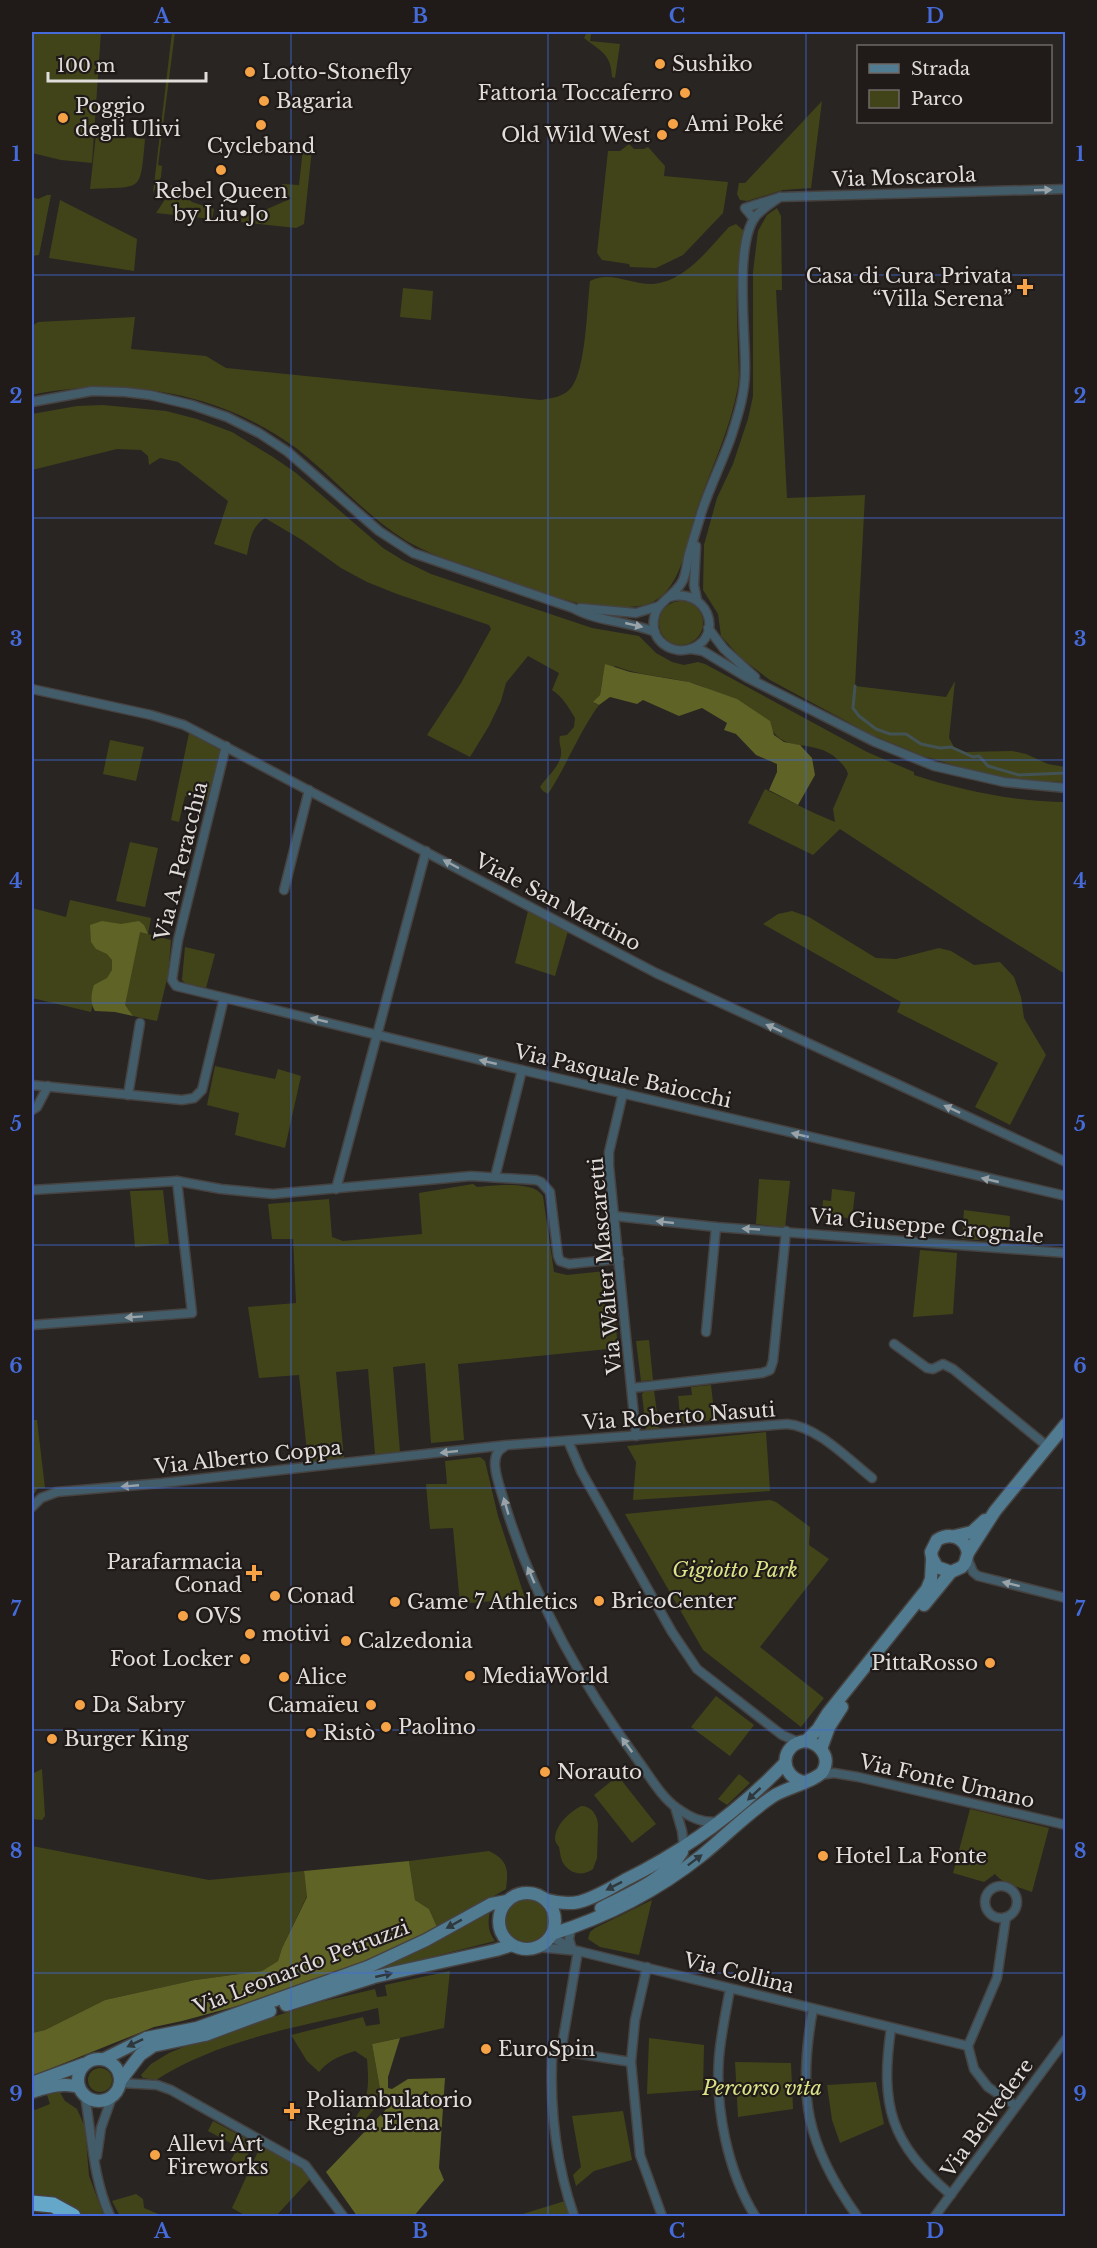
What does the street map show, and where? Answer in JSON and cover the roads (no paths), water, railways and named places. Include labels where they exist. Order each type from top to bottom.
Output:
[{"type":"highway","points":[[32,2203],[53,2205],[73,2217]]},
{"type":"main road","points":[[821,1749],[834,1719],[951,1572],[962,1567],[995,1511],[1065,1424]]},
{"type":"main road","points":[[797,1744],[815,1743],[821,1749],[826,1762],[816,1779],[787,1789],[761,1804],[699,1858],[658,1887],[626,1905],[552,1936],[537,1947],[525,1949],[512,1945],[505,1939],[499,1923],[499,1914],[514,1895],[529,1892],[547,1900],[564,1903],[579,1902],[590,1898],[684,1848],[745,1802],[785,1763],[797,1744],[816,1733],[828,1713],[927,1589],[931,1580],[933,1546],[937,1540],[942,1537],[972,1532],[995,1511]]},
{"type":"main road","points":[[955,1536],[964,1543],[967,1555]]},
{"type":"main road","points":[[932,1558],[941,1570],[951,1572]]},
{"type":"main road","points":[[785,1763],[789,1774],[804,1782]]},
{"type":"main road","points":[[571,1928],[578,1920],[660,1874],[675,1862],[684,1848]]},
{"type":"main road","points":[[547,1900],[556,1917],[552,1936]]},
{"type":"main road","name":"Via Leonardo Petruzzi","points":[[104,2059],[146,2038],[197,2028],[368,1967],[426,1940],[491,1904],[507,1901]]},
{"type":"main road","name":"Via Leonardo Petruzzi","points":[[121,2082],[140,2055],[153,2046],[205,2035],[356,1982],[512,1945]]},
{"type":"main road","points":[[32,2083],[97,2058],[104,2059],[116,2067],[121,2082],[112,2097],[101,2101],[66,2084],[49,2086],[32,2092]]},
{"type":"main road","points":[[82,2092],[78,2075],[84,2064]]},
{"type":"street","name":"Via Moscarola","points":[[754,219],[746,208],[780,197],[1065,189]]},
{"type":"street","points":[[573,608],[636,613],[659,606],[670,597],[683,580],[701,513],[741,407],[745,371],[743,268],[748,233],[754,219],[780,197]]},
{"type":"street","points":[[32,402],[92,391],[125,392],[182,403],[227,417],[259,433],[288,452],[379,531],[413,553],[596,617],[636,625],[655,632]]},
{"type":"street","points":[[691,649],[702,641],[708,628],[707,612],[697,600],[694,585],[697,532]]},
{"type":"street","points":[[670,597],[679,595],[697,600]]},
{"type":"street","points":[[659,606],[654,618],[655,632],[669,648],[703,651],[748,678],[875,742],[934,765],[1004,782],[1065,788]]},
{"type":"street","points":[[708,628],[724,649],[767,687]]},
{"type":"street","name":"Viale San Martino","points":[[32,689],[172,720],[226,746],[684,986],[1065,1162]]},
{"type":"street","name":"Via A. Peracchia","points":[[174,984],[177,940],[226,746]]},
{"type":"street","points":[[284,890],[309,790]]},
{"type":"street","points":[[336,1189],[426,852]]},
{"type":"street","name":"Via Pasquale Baiocchi","points":[[174,984],[522,1070],[1065,1196]]},
{"type":"street","points":[[32,1085],[182,1100],[198,1096],[202,1090],[224,998]]},
{"type":"street","points":[[128,1095],[140,1023]]},
{"type":"street","points":[[495,1177],[522,1070]]},
{"type":"street","points":[[32,1110],[37,1107],[48,1086]]},
{"type":"street","name":"Via Walter Mascaretti","points":[[623,1093],[609,1160],[636,1436]]},
{"type":"street","points":[[32,1191],[177,1182],[273,1194],[471,1176],[536,1180],[546,1186],[550,1192],[560,1261],[569,1264],[619,1259]]},
{"type":"street","points":[[32,1325],[192,1313],[177,1182]]},
{"type":"street","name":"Via Giuseppe Crognale","points":[[614,1216],[716,1227],[1065,1253]]},
{"type":"street","points":[[706,1332],[716,1227]]},
{"type":"street","name":"Via Giuseppe Crognale","points":[[632,1388],[762,1373],[770,1370],[773,1361],[786,1231]]},
{"type":"street","points":[[894,1344],[927,1368],[933,1369],[943,1364],[953,1369],[1047,1446]]},
{"type":"street","name":"Via Roberto Nasuti","points":[[507,1446],[778,1424],[797,1425],[811,1431],[872,1478]]},
{"type":"street","points":[[568,1441],[581,1471],[672,1632],[697,1669],[782,1735],[797,1744]]},
{"type":"street","points":[[496,1471],[495,1455],[498,1449],[507,1446]]},
{"type":"street","name":"Via Alberto Coppa","points":[[32,1507],[41,1498],[57,1492],[162,1484],[507,1446]]},
{"type":"street","points":[[471,1449],[490,1458],[516,1540],[543,1605],[587,1686],[605,1714],[675,1807],[684,1848]]},
{"type":"street","points":[[967,1555],[973,1572],[978,1575],[1065,1598]]},
{"type":"street","name":"Via Fonte Umano","points":[[820,1774],[834,1773],[1065,1825]]},
{"type":"street","points":[[675,1807],[699,1821],[721,1822]]},
{"type":"street","points":[[1006,1917],[992,1916],[985,1908],[986,1894],[996,1886],[1006,1886],[1016,1896],[1014,1911],[1006,1917],[997,1978],[968,2046],[974,2069],[988,2087],[1016,2106]]},
{"type":"street","points":[[561,2051],[575,1950],[569,1939],[571,1928]]},
{"type":"street","name":"Via Collina","points":[[552,1936],[575,1950]]},
{"type":"street","name":"Via Collina","points":[[537,1947],[575,1950],[968,2046]]},
{"type":"street","points":[[647,1967],[635,2020],[631,2062],[640,2155],[662,2217]]},
{"type":"street","points":[[730,1989],[719,2058],[719,2096],[735,2170],[755,2217]]},
{"type":"street","points":[[813,2009],[805,2070],[810,2122],[823,2162],[857,2217]]},
{"type":"street","points":[[891,2028],[887,2058],[887,2094],[891,2117],[902,2141],[917,2163],[951,2195]]},
{"type":"street","name":"Via Belvedere","points":[[935,2217],[1065,2038]]},
{"type":"street","points":[[574,2217],[564,2188],[555,2143],[551,2104],[552,2056],[555,2052],[561,2051],[631,2062]]},
{"type":"street","points":[[121,2082],[156,2085],[171,2090],[305,2165],[343,2217]]},
{"type":"street","points":[[82,2092],[95,2168],[102,2199],[110,2217]]},
{"type":"street","points":[[95,2168],[101,2128],[112,2097]]},
{"type":"waterway","points":[[855,686],[853,708],[859,716],[876,729],[890,734],[906,734],[921,744],[940,748],[951,747],[973,757],[979,756],[988,766],[1019,775],[1066,773]]},
{"type":"place","name":"Sushiko","points":[[660,64]]},
{"type":"place","name":"Lotto-Stonefly","points":[[250,72]]},
{"type":"place","name":"Fattoria Toccaferro","points":[[685,93]]},
{"type":"place","name":"Bagaria","points":[[264,101]]},
{"type":"place","name":"Poggio degli Ulivi","points":[[63,118]]},
{"type":"place","name":"Ami Poké","points":[[673,124]]},
{"type":"place","name":"Cycleband","points":[[261,125]]},
{"type":"place","name":"Old Wild West","points":[[662,135]]},
{"type":"place","name":"Rebel Queen by Liu•Jo","points":[[221,170]]},
{"type":"place","name":"Casa di Cura Privata “Villa Serena”","points":[[1025,287]]},
{"type":"place","name":"Parafarmacia Conad","points":[[254,1573]]},
{"type":"place","name":"Conad","points":[[275,1596]]},
{"type":"place","name":"BricoCenter","points":[[599,1601]]},
{"type":"place","name":"Game 7 Athletics","points":[[395,1602]]},
{"type":"place","name":"OVS","points":[[183,1616]]},
{"type":"place","name":"motivi","points":[[250,1634]]},
{"type":"place","name":"Calzedonia","points":[[346,1641]]},
{"type":"place","name":"Foot Locker","points":[[245,1659]]},
{"type":"place","name":"PittaRosso","points":[[990,1663]]},
{"type":"place","name":"MediaWorld","points":[[470,1676]]},
{"type":"place","name":"Alice","points":[[284,1677]]},
{"type":"place","name":"Da Sabry","points":[[80,1705]]},
{"type":"place","name":"Camaïeu","points":[[371,1705]]},
{"type":"place","name":"Paolino","points":[[386,1727]]},
{"type":"place","name":"Ristò","points":[[311,1733]]},
{"type":"place","name":"Burger King","points":[[52,1739]]},
{"type":"place","name":"Norauto","points":[[545,1772]]},
{"type":"place","name":"Hotel La Fonte","points":[[823,1856]]},
{"type":"place","name":"EuroSpin","points":[[486,2049]]},
{"type":"place","name":"Poliambulatorio Regina Elena","points":[[292,2111]]},
{"type":"place","name":"Allevi Art Fireworks","points":[[155,2155]]},
{"type":"park label","name":"Gigiotto Park","points":[[735,1570]]},
{"type":"park label","name":"Percorso vita","points":[[762,2088]]}]
